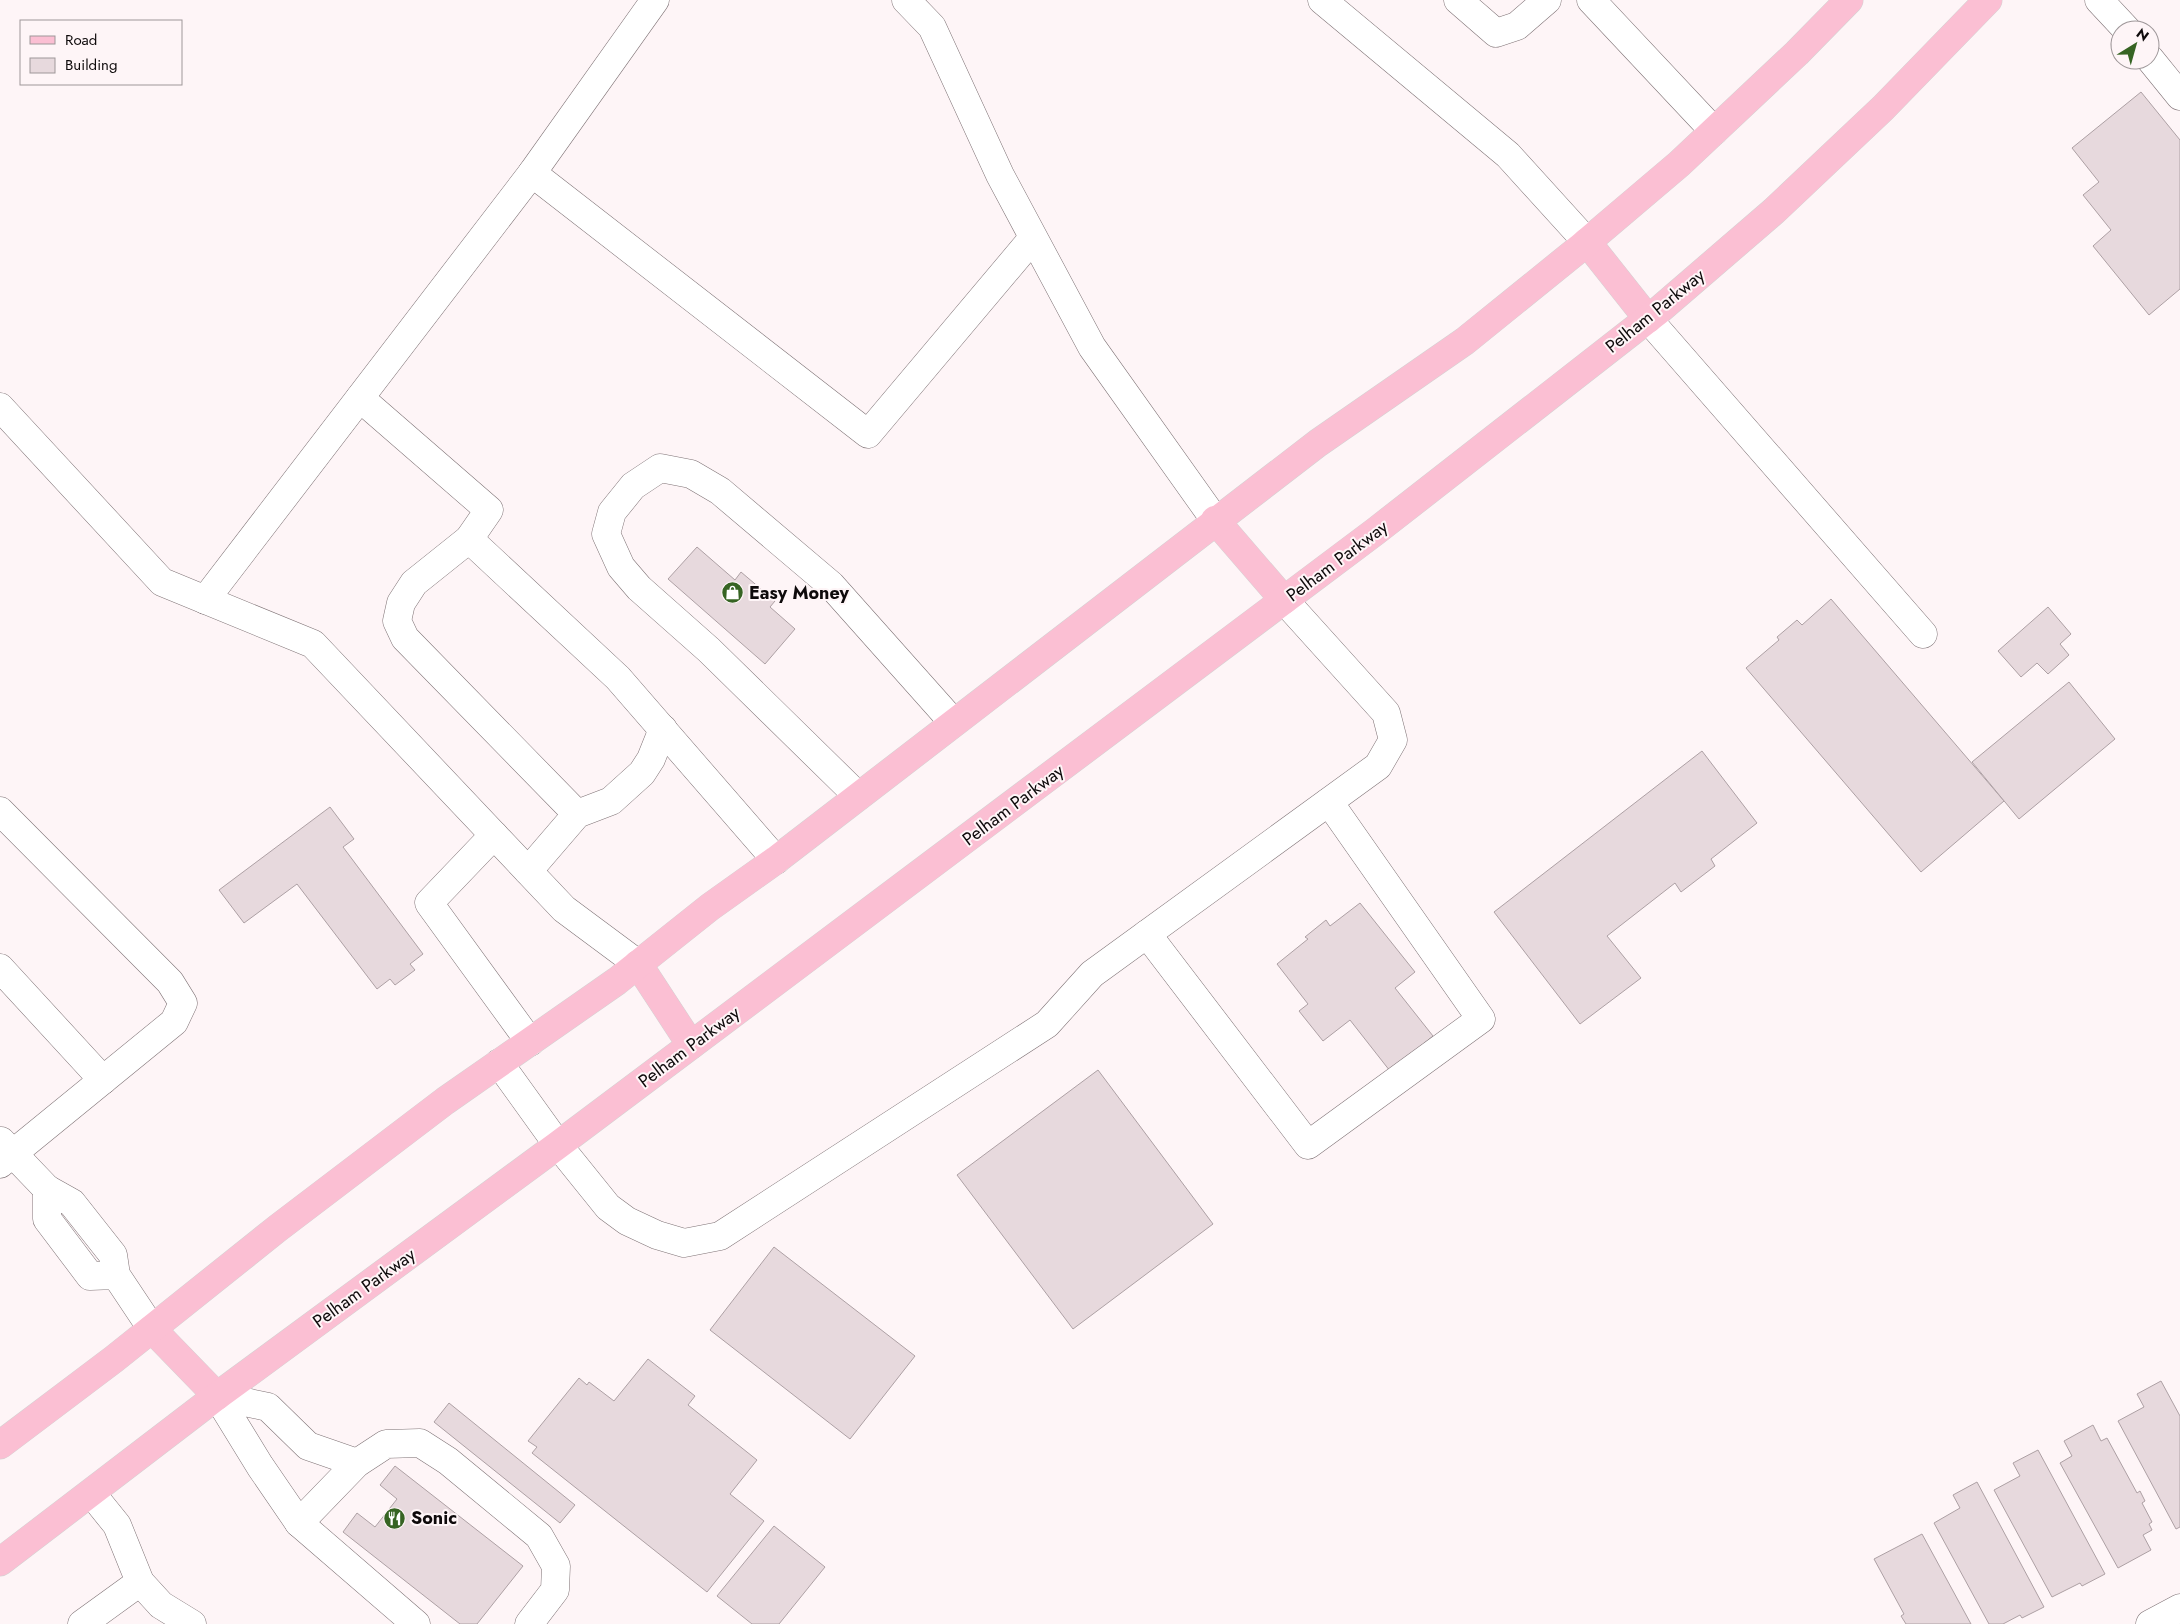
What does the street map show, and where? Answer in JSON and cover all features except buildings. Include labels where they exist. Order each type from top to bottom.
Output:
[{"type":"main road","points":[[0,1445],[152,1329],[286,1222],[445,1101],[638,964],[776,860],[1318,442],[1465,341],[1679,164],[1797,53],[1849,0]]},
{"type":"main road","name":"Pelham Parkway","points":[[0,1562],[92,1494],[217,1396],[558,1145],[1376,531],[1648,319],[1774,211],[1818,170],[1883,108],[1988,0]]},
{"type":"main road","points":[[1587,242],[1648,319]]},
{"type":"main road","points":[[1215,520],[1284,600]]},
{"type":"main road","points":[[638,964],[691,1045]]},
{"type":"main road","points":[[152,1329],[217,1396]]},
{"type":"street","points":[[205,600],[532,173],[655,0]]},
{"type":"street","points":[[906,0],[932,27],[1000,175],[1092,346],[1215,520]]},
{"type":"street","points":[[1322,0],[1508,155],[1587,242]]},
{"type":"street","points":[[1458,0],[1496,32],[1517,26],[1547,0]]},
{"type":"street","points":[[1592,0],[1714,131]]},
{"type":"street","points":[[2099,0],[2118,20]]},
{"type":"street","points":[[2159,70],[2180,96]]},
{"type":"street","points":[[532,173],[868,434],[1033,238]]},
{"type":"street","points":[[1648,319],[1923,634]]},
{"type":"street","points":[[360,398],[488,510],[469,539],[414,583],[401,603],[397,621],[405,638],[577,814]]},
{"type":"street","points":[[0,407],[162,582],[312,644],[564,910],[638,964]]},
{"type":"street","points":[[858,796],[709,650],[639,588],[621,567],[606,534],[612,512],[633,486],[660,468],[691,474],[720,491],[831,585],[954,722]]},
{"type":"street","points":[[469,539],[618,678],[776,860]]},
{"type":"street","points":[[499,1064],[558,1145],[608,1206],[627,1221],[657,1235],[684,1243],[720,1236],[1047,1024],[1092,974],[1378,766],[1393,740],[1386,713],[1284,600]]},
{"type":"street","points":[[528,871],[577,814],[611,801],[642,773],[651,759],[663,729]]},
{"type":"street","points":[[1147,934],[1308,1145],[1324,1134],[1481,1019],[1329,802]]},
{"type":"street","points":[[0,811],[170,982],[183,1003],[174,1022],[103,1080],[4,1153],[47,1189],[72,1203],[78,1210],[113,1254],[116,1274],[152,1329]]},
{"type":"street","points":[[494,835],[429,903],[530,1042]]},
{"type":"street","points":[[0,968],[103,1080]]},
{"type":"street","points":[[217,1396],[268,1407],[308,1446],[357,1463]]},
{"type":"street","points":[[217,1396],[260,1466],[299,1523],[416,1624]]},
{"type":"street","points":[[299,1523],[357,1463],[386,1444],[420,1443],[448,1461],[539,1536],[556,1566],[555,1590],[529,1624]]},
{"type":"street","points":[[92,1494],[117,1525],[140,1582],[161,1605],[192,1624]]},
{"type":"street","points":[[82,1624],[140,1582]]},
{"type":"street","points":[[2150,1624],[2180,1608]]},
{"type":"place","name":"Easy Money","points":[[733,593]]},
{"type":"place","name":"Sonic","points":[[395,1518]]}]
